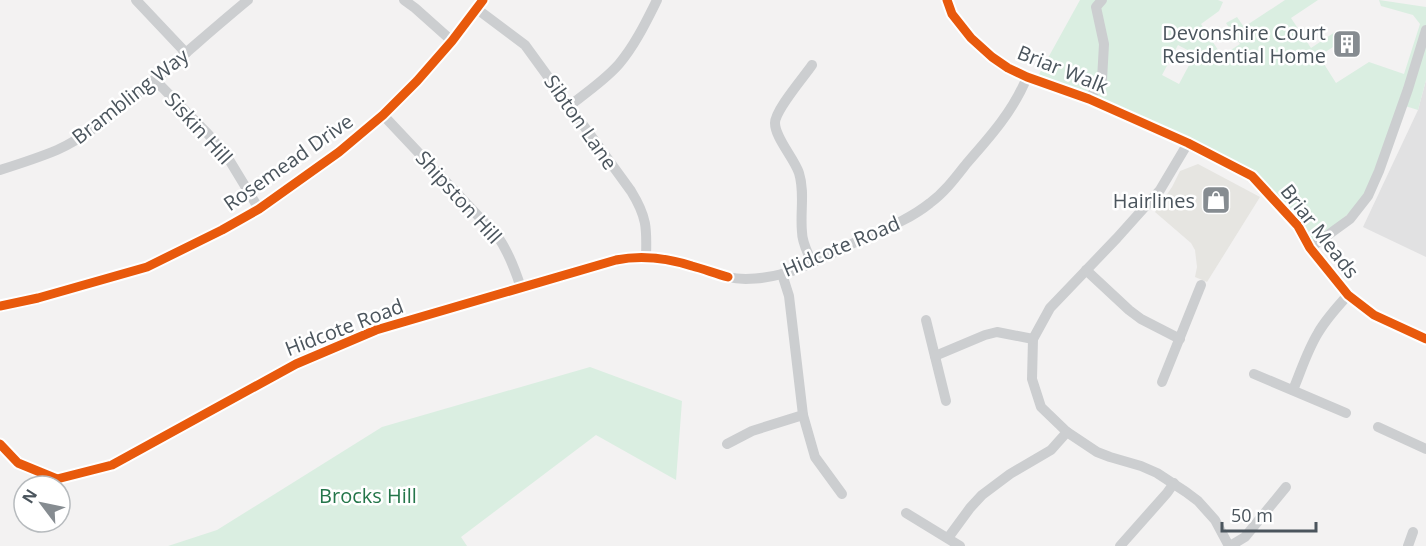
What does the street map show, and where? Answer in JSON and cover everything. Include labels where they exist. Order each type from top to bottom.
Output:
[{"type":"street","points":[[136,0],[186,53]]},
{"type":"street","name":"Brambling Way","points":[[0,170],[58,150],[86,133],[155,80],[248,0]]},
{"type":"street","points":[[404,0],[452,41]]},
{"type":"street","points":[[570,106],[598,84],[618,64],[639,36],[657,0]]},
{"type":"street","name":"Briar Walk","points":[[947,0],[952,14],[970,38],[1008,68],[1089,99],[1188,143]]},
{"type":"street","points":[[1089,99],[1102,80],[1104,44],[1096,7],[1102,0]]},
{"type":"street","name":"Rosemead Drive","points":[[0,306],[38,298],[147,267],[259,209],[339,152],[383,115],[452,41],[480,4]]},
{"type":"street","name":"Sibton Lane","points":[[480,4],[525,45],[639,205],[644,218],[646,257]]},
{"type":"street","points":[[1310,248],[1350,219],[1368,196],[1408,89],[1426,30]]},
{"type":"street","points":[[812,66],[778,111],[775,122],[778,133],[798,168],[802,185],[802,232],[805,248],[812,262]]},
{"type":"street","name":"Hidcote Road","points":[[728,277],[741,280],[782,274],[882,231],[930,204],[993,133],[1021,92],[1027,77]]},
{"type":"street","name":"Siskin Hill","points":[[155,80],[228,158],[259,209]]},
{"type":"street","name":"Shipston Hill","points":[[383,115],[498,237],[512,261],[521,288]]},
{"type":"street","points":[[1188,143],[1160,190],[1050,308],[1033,339],[1032,379],[1041,407],[1067,432],[1097,452],[1141,466],[1174,483],[1207,510],[1222,531],[1229,546],[1245,537],[1286,487]]},
{"type":"street","name":"Briar Meads","points":[[1188,143],[1252,176],[1298,226],[1310,248],[1348,295],[1374,315],[1426,339]]},
{"type":"street","name":"Hidcote Road","points":[[0,444],[18,463],[57,479],[112,465],[296,364],[376,330],[630,257],[646,257],[690,265],[714,273]]},
{"type":"street","points":[[1086,270],[1135,315],[1180,339]]},
{"type":"street","points":[[782,274],[789,296],[803,416],[815,457],[842,494]]},
{"type":"street","points":[[1162,381],[1201,285]]},
{"type":"street","points":[[1293,390],[1318,332],[1348,295]]},
{"type":"street","points":[[926,320],[946,400]]},
{"type":"street","points":[[935,356],[997,332],[1033,339]]},
{"type":"street","points":[[1254,374],[1346,413]]},
{"type":"street","points":[[727,444],[752,431],[803,416]]},
{"type":"street","points":[[1378,427],[1425,445]]},
{"type":"street","points":[[948,538],[982,495],[1051,450],[1067,432]]},
{"type":"street","points":[[1120,546],[1174,483]]},
{"type":"street","points":[[906,513],[960,546]]},
{"type":"street","points":[[1408,546],[1413,532]]},
{"type":"shaded area","points":[[1426,80],[1426,257],[1363,227],[1418,110]]},
{"type":"shaded area","points":[[1198,164],[1260,197],[1207,282],[1195,277],[1197,267],[1195,250],[1191,243],[1155,212],[1180,171]]},
{"type":"green space","points":[[1080,0],[1218,0],[1223,2],[1219,11],[1201,24],[1222,56],[1240,44],[1226,23],[1237,17],[1244,27],[1285,0],[1318,0],[1291,18],[1311,48],[1338,30],[1344,40],[1319,56],[1336,83],[1369,62],[1404,74],[1420,24],[1413,15],[1381,6],[1379,0],[1426,7],[1426,80],[1418,110],[1402,105],[1368,196],[1310,248],[1252,176],[1038,76]],"holes":[[[1178,45],[1195,54],[1179,84],[1162,75]]]},
{"type":"green space","name":"Brocks Hill","points":[[590,367],[682,401],[676,480],[596,435],[461,537],[467,546],[168,546],[217,530],[382,427]]},
{"type":"cycle path","points":[[0,306],[38,298],[147,267],[259,209],[339,152],[383,115],[452,41],[483,0]]},
{"type":"cycle path","points":[[947,0],[952,14],[971,38],[1008,68],[1089,99],[1188,143],[1252,176],[1298,226],[1310,248],[1348,295],[1374,315],[1426,339]]},
{"type":"cycle path","points":[[0,444],[18,463],[57,479],[112,465],[296,364],[376,330],[625,258],[654,258],[673,261],[728,277]]},
{"type":"place","name":"Devonshire Court Residential Home","points":[[1347,44]]},
{"type":"place","name":"Hairlines","points":[[1216,200]]}]
